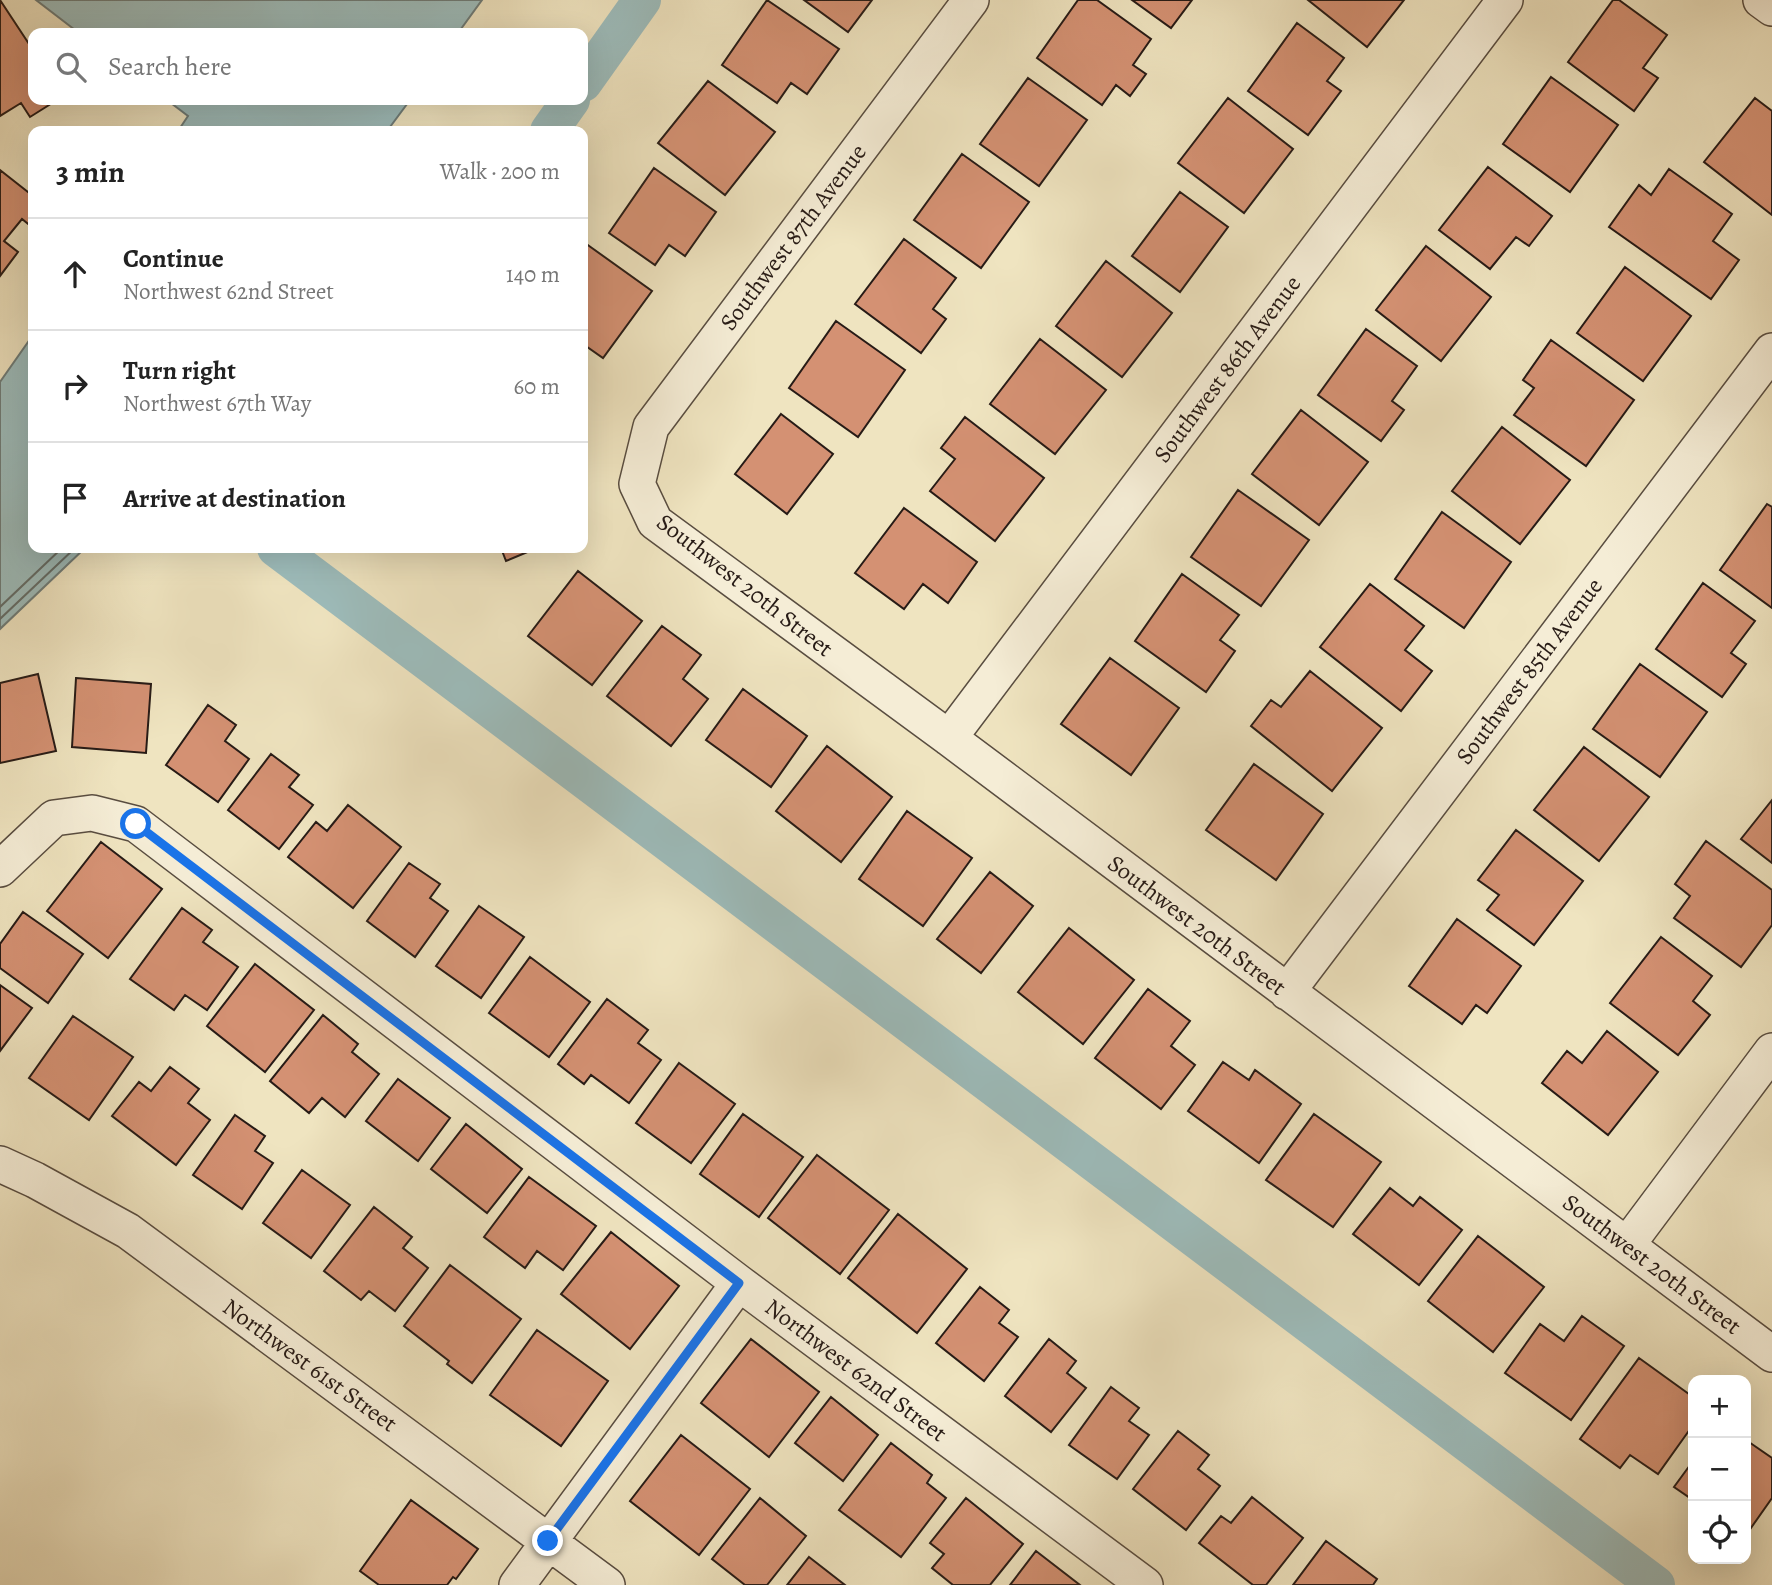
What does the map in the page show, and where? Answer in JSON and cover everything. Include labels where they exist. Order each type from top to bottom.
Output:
[{"type":"street","name":"Southwest 87th Avenue","points":[[637,484],[651,427],[971,0]]},
{"type":"street","name":"Southwest 86th Avenue","points":[[949,738],[1505,0]]},
{"type":"street","points":[[1761,0],[1772,8]]},
{"type":"street","name":"Southwest 85th Avenue","points":[[1287,992],[1772,351]]},
{"type":"street","name":"Southwest 20th Street","points":[[637,484],[655,522],[949,738],[1772,1354]]},
{"type":"street","name":"Northwest 62nd Street","points":[[0,869],[54,818],[92,813],[136,824],[739,1283],[1145,1585]]},
{"type":"street","points":[[1627,1245],[1772,1051]]},
{"type":"street","name":"Northwest 61st Street","points":[[0,1164],[128,1231],[607,1585]]},
{"type":"street","points":[[517,1585],[739,1283]]},
{"type":"water","points":[[36,0],[482,0],[462,28],[72,28]]},
{"type":"water","points":[[174,105],[406,105],[391,126],[181,126],[188,116]]},
{"type":"water","points":[[28,342],[28,553],[80,553],[0,629],[0,382]]},
{"type":"building","points":[[0,0],[28,42],[28,105],[49,105],[30,117],[21,103],[0,116]]},
{"type":"building","points":[[767,0],[839,49],[807,94],[791,83],[777,103],[722,65]]},
{"type":"building","points":[[804,0],[872,0],[848,32]]},
{"type":"building","points":[[1078,0],[1097,0],[1151,39],[1133,65],[1146,74],[1130,96],[1116,85],[1102,105],[1037,58]]},
{"type":"building","points":[[1132,0],[1192,0],[1171,28]]},
{"type":"building","points":[[1308,0],[1404,0],[1367,47]]},
{"type":"building","points":[[1613,0],[1619,0],[1667,35],[1643,68],[1658,78],[1634,111],[1568,62]]},
{"type":"building","points":[[1297,23],[1344,58],[1327,81],[1341,91],[1308,135],[1248,91]]},
{"type":"building","points":[[1551,77],[1618,125],[1570,192],[1503,144]]},
{"type":"building","points":[[1028,78],[1087,120],[1039,186],[980,144]]},
{"type":"building","points":[[708,81],[775,132],[725,195],[658,143]]},
{"type":"building","points":[[1228,98],[1293,149],[1244,213],[1178,163]]},
{"type":"building","points":[[1755,98],[1772,111],[1772,215],[1704,162]]},
{"type":"building","points":[[962,154],[1029,202],[981,268],[914,220]]},
{"type":"building","points":[[1488,167],[1552,216],[1529,246],[1516,237],[1490,269],[1439,230]]},
{"type":"building","points":[[654,168],[716,212],[685,256],[669,245],[655,265],[609,233]]},
{"type":"building","points":[[1669,169],[1732,214],[1713,241],[1739,260],[1711,299],[1609,227],[1639,185],[1651,195]]},
{"type":"building","points":[[0,170],[28,192],[28,224],[22,219],[4,241],[18,252],[0,276]]},
{"type":"building","points":[[1180,192],[1228,227],[1180,292],[1132,256]]},
{"type":"building","points":[[904,239],[956,278],[933,309],[946,319],[921,353],[855,304]]},
{"type":"building","points":[[588,245],[652,291],[603,358],[588,348]]},
{"type":"building","points":[[1426,246],[1491,297],[1441,361],[1376,310]]},
{"type":"building","points":[[1106,261],[1172,313],[1122,377],[1056,326]]},
{"type":"building","points":[[1625,267],[1691,316],[1643,381],[1577,333]]},
{"type":"building","points":[[836,321],[905,370],[858,437],[789,388]]},
{"type":"building","points":[[1366,329],[1417,366],[1392,401],[1404,410],[1381,441],[1318,395]]},
{"type":"building","points":[[1040,339],[1106,390],[1055,454],[990,404]]},
{"type":"building","points":[[1551,340],[1634,400],[1586,466],[1514,415],[1534,388],[1523,380]]},
{"type":"building","points":[[1301,410],[1368,462],[1319,525],[1252,474]]},
{"type":"building","points":[[781,414],[833,454],[787,514],[735,474]]},
{"type":"building","points":[[965,417],[1044,478],[995,541],[930,491],[955,459],[941,448]]},
{"type":"building","points":[[1502,427],[1570,480],[1520,544],[1452,491]]},
{"type":"building","points":[[1238,490],[1309,540],[1261,606],[1191,557]]},
{"type":"building","points":[[1767,504],[1772,507],[1772,608],[1720,570]]},
{"type":"building","points":[[904,508],[977,562],[948,603],[923,584],[904,609],[855,573]]},
{"type":"building","points":[[1442,512],[1511,562],[1464,628],[1395,579]]},
{"type":"building","points":[[503,553],[525,553],[506,561]]},
{"type":"building","points":[[578,571],[642,621],[592,685],[528,636]]},
{"type":"building","points":[[1182,574],[1239,615],[1220,640],[1235,651],[1206,692],[1135,641]]},
{"type":"building","points":[[1703,583],[1755,621],[1731,653],[1746,664],[1722,697],[1656,649]]},
{"type":"building","points":[[1370,584],[1424,626],[1405,650],[1432,671],[1401,711],[1320,647]]},
{"type":"building","points":[[662,626],[701,655],[683,679],[708,699],[671,746],[607,696]]},
{"type":"building","points":[[1110,658],[1179,708],[1131,775],[1061,724]]},
{"type":"building","points":[[1640,664],[1707,712],[1660,777],[1593,729]]},
{"type":"building","points":[[1310,671],[1382,728],[1332,791],[1251,726],[1271,700],[1281,707]]},
{"type":"building","points":[[38,674],[56,751],[0,763],[0,683]]},
{"type":"building","points":[[76,678],[151,684],[146,753],[72,747]]},
{"type":"building","points":[[743,689],[807,736],[771,787],[706,740]]},
{"type":"building","points":[[208,705],[236,725],[225,741],[249,759],[218,802],[166,765]]},
{"type":"building","points":[[827,746],[892,797],[841,862],[776,811]]},
{"type":"building","points":[[1584,747],[1649,797],[1599,861],[1534,810]]},
{"type":"building","points":[[271,754],[299,775],[289,787],[313,805],[279,849],[228,810]]},
{"type":"building","points":[[1254,764],[1323,814],[1276,880],[1206,830]]},
{"type":"building","points":[[1772,800],[1772,863],[1741,839]]},
{"type":"building","points":[[348,805],[401,847],[353,908],[288,857],[316,822],[327,831]]},
{"type":"building","points":[[907,811],[972,858],[923,926],[859,879]]},
{"type":"building","points":[[1516,830],[1583,881],[1534,945],[1487,910],[1499,895],[1478,880]]},
{"type":"building","points":[[1706,841],[1772,890],[1772,925],[1741,967],[1674,918],[1690,896],[1675,884]]},
{"type":"building","points":[[101,842],[162,889],[108,958],[47,911]]},
{"type":"building","points":[[409,863],[440,884],[430,898],[448,911],[415,957],[367,921]]},
{"type":"building","points":[[990,872],[1033,906],[981,973],[937,939]]},
{"type":"building","points":[[479,906],[524,937],[481,998],[436,966]]},
{"type":"building","points":[[182,908],[212,930],[203,942],[238,967],[207,1010],[185,995],[174,1010],[130,979]]},
{"type":"building","points":[[23,912],[83,954],[48,1003],[0,968],[0,944]]},
{"type":"building","points":[[1457,919],[1521,966],[1487,1013],[1476,1005],[1462,1024],[1409,986]]},
{"type":"building","points":[[1069,928],[1134,980],[1083,1044],[1018,992]]},
{"type":"building","points":[[1661,937],[1712,976],[1693,1001],[1710,1015],[1678,1055],[1610,1003]]},
{"type":"building","points":[[530,957],[590,1002],[549,1057],[489,1013]]},
{"type":"building","points":[[255,964],[314,1010],[265,1072],[207,1026]]},
{"type":"building","points":[[0,985],[32,1008],[0,1051]]},
{"type":"building","points":[[1148,989],[1190,1021],[1171,1046],[1195,1065],[1161,1109],[1095,1058]]},
{"type":"building","points":[[607,999],[648,1030],[638,1043],[661,1060],[629,1103],[591,1075],[584,1084],[558,1064]]},
{"type":"building","points":[[323,1015],[358,1044],[352,1052],[379,1074],[345,1117],[322,1098],[309,1113],[270,1081]]},
{"type":"building","points":[[73,1016],[133,1057],[89,1120],[29,1078]]},
{"type":"building","points":[[1607,1031],[1658,1072],[1608,1135],[1542,1083],[1567,1051],[1582,1063]]},
{"type":"building","points":[[1223,1062],[1249,1080],[1255,1070],[1301,1104],[1259,1163],[1188,1111]]},
{"type":"building","points":[[679,1063],[735,1104],[691,1163],[636,1123]]},
{"type":"building","points":[[170,1067],[199,1089],[188,1103],[210,1120],[176,1165],[112,1116],[139,1082],[151,1091]]},
{"type":"building","points":[[398,1079],[450,1118],[418,1161],[366,1121]]},
{"type":"building","points":[[743,1114],[803,1157],[759,1217],[700,1174]]},
{"type":"building","points":[[1314,1114],[1381,1162],[1333,1227],[1266,1180]]},
{"type":"building","points":[[235,1115],[265,1136],[255,1151],[273,1163],[242,1209],[193,1175]]},
{"type":"building","points":[[466,1124],[522,1169],[487,1213],[431,1169]]},
{"type":"building","points":[[817,1155],[889,1210],[840,1274],[768,1218]]},
{"type":"building","points":[[302,1170],[350,1205],[311,1258],[263,1223]]},
{"type":"building","points":[[529,1177],[596,1226],[563,1270],[537,1251],[525,1268],[484,1237]]},
{"type":"building","points":[[1390,1188],[1413,1206],[1420,1197],[1462,1230],[1419,1285],[1353,1234]]},
{"type":"building","points":[[374,1207],[412,1237],[403,1248],[428,1268],[395,1311],[369,1291],[361,1300],[324,1271]]},
{"type":"building","points":[[898,1214],[967,1269],[917,1333],[848,1278]]},
{"type":"building","points":[[611,1232],[679,1286],[630,1349],[561,1294]]},
{"type":"building","points":[[1478,1236],[1544,1287],[1493,1352],[1428,1301]]},
{"type":"building","points":[[450,1265],[521,1319],[472,1383],[404,1326]]},
{"type":"building","points":[[980,1287],[1009,1310],[999,1323],[1018,1337],[984,1381],[936,1343]]},
{"type":"building","points":[[1582,1316],[1624,1346],[1571,1420],[1505,1373],[1540,1324],[1564,1341]]},
{"type":"building","points":[[537,1330],[608,1381],[561,1446],[490,1395]]},
{"type":"building","points":[[751,1339],[819,1392],[769,1457],[701,1403]]},
{"type":"building","points":[[1049,1339],[1076,1361],[1067,1373],[1086,1388],[1051,1432],[1005,1396]]},
{"type":"building","points":[[1639,1358],[1688,1393],[1688,1432],[1658,1474],[1630,1455],[1620,1468],[1580,1439]]},
{"type":"building","points":[[1111,1387],[1139,1408],[1129,1421],[1149,1435],[1117,1479],[1069,1445]]},
{"type":"building","points":[[831,1397],[878,1435],[843,1481],[795,1443]]},
{"type":"building","points":[[1178,1431],[1209,1455],[1198,1469],[1220,1486],[1186,1530],[1133,1489]]},
{"type":"building","points":[[681,1435],[750,1489],[699,1555],[630,1501]]},
{"type":"building","points":[[891,1443],[932,1475],[927,1483],[946,1498],[901,1557],[839,1510]]},
{"type":"building","points":[[1751,1443],[1772,1458],[1772,1498],[1751,1528]]},
{"type":"building","points":[[1688,1468],[1688,1497],[1674,1487]]},
{"type":"building","points":[[1252,1497],[1303,1538],[1266,1585],[1253,1585],[1199,1543],[1221,1516],[1231,1523]]},
{"type":"building","points":[[760,1498],[806,1536],[767,1585],[745,1585],[712,1559]]},
{"type":"building","points":[[966,1498],[1023,1544],[990,1585],[953,1585],[932,1568],[944,1554],[930,1543]]},
{"type":"building","points":[[411,1500],[478,1549],[456,1579],[453,1577],[447,1585],[379,1585],[360,1571]]},
{"type":"building","points":[[1326,1541],[1377,1579],[1373,1585],[1293,1585]]},
{"type":"building","points":[[1036,1551],[1080,1585],[1010,1585]]},
{"type":"building","points":[[809,1557],[845,1585],[787,1585]]},
{"type":"waterway","points":[[588,76],[642,0]]},
{"type":"waterway","points":[[553,126],[567,105]]},
{"type":"waterway","points":[[283,553],[1656,1585]]},
{"type":"route","points":[[136,824],[739,1283],[548,1541]]}]
